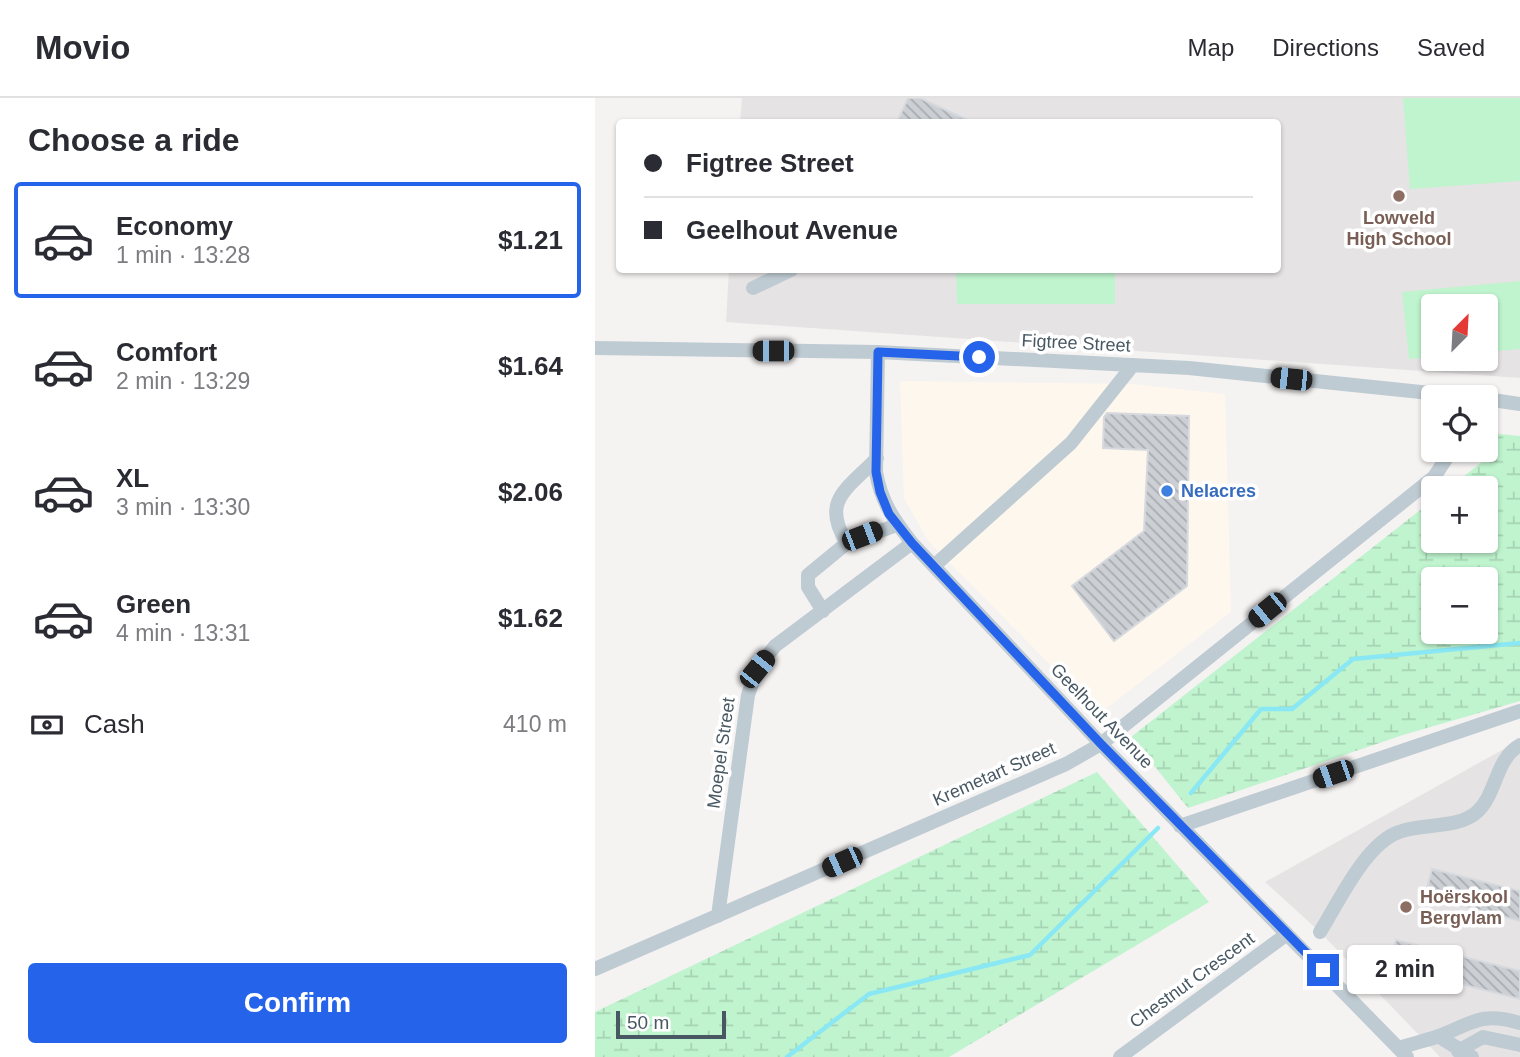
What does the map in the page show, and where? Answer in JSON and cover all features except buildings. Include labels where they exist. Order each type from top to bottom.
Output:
[{"type":"street","points":[[753,288],[785,273]]},
{"type":"street","name":"Figtree Street","points":[[595,348],[878,352],[1133,365],[1421,392]]},
{"type":"street","name":"Geelhout Avenue","points":[[878,352],[877,458],[880,492],[889,514],[912,543],[1101,744],[1403,1052]]},
{"type":"street","points":[[934,566],[1072,443],[1133,365]]},
{"type":"street","points":[[1498,401],[1520,404]]},
{"type":"street","points":[[847,543],[834,519],[835,505],[877,458]]},
{"type":"street","name":"Kremetart Street","points":[[595,969],[1066,764],[1101,744],[1434,477],[1444,462]]},
{"type":"street","points":[[823,611],[808,586],[808,575],[847,543],[898,525]]},
{"type":"street","name":"Moepel Street","points":[[717,916],[748,695],[757,669],[775,646],[912,543]]},
{"type":"street","points":[[1180,826],[1520,711]]},
{"type":"street","points":[[1320,932],[1359,869],[1382,843],[1398,832],[1469,818],[1484,804],[1509,753],[1520,745]]},
{"type":"street","name":"Chestnut Crescent","points":[[1120,1057],[1287,934]]},
{"type":"street","points":[[1403,1052],[1478,1018],[1492,1016],[1520,1023]]},
{"type":"street","points":[[1438,1036],[1465,1054],[1483,1037],[1520,1045]]},
{"type":"shaded area","name":"Lowveld High School","points":[[742,98],[1520,98],[1520,378],[726,322],[729,273],[1281,273],[1281,119],[740,119]]},
{"type":"shaded area","name":"Nelacres","points":[[900,381],[1132,384],[1225,394],[1231,612],[1099,714],[928,541],[904,498]]},
{"type":"shaded area","name":"Hoërskool Bergvlam","points":[[1520,740],[1520,1057],[1440,1057],[1320,932],[1265,882]]},
{"type":"green space","points":[[1403,98],[1520,98],[1520,181],[1410,189]]},
{"type":"green space","points":[[956,273],[1115,273],[1115,304],[957,304]]},
{"type":"green space","points":[[1520,281],[1520,349],[1498,351],[1498,294],[1421,294],[1421,358],[1409,359],[1402,292]]},
{"type":"green space","points":[[1498,434],[1520,436],[1520,701],[1403,735],[1188,808],[1131,737],[1421,509],[1421,553],[1498,553],[1498,476],[1464,476],[1482,462],[1498,462]]},
{"type":"green space","points":[[1097,772],[1209,902],[949,1057],[595,1057],[595,1012]]},
{"type":"waterway","points":[[1191,793],[1261,709],[1292,709],[1353,659],[1520,643]]},
{"type":"waterway","points":[[787,1057],[869,994],[1030,955],[1158,828]]},
{"type":"place","name":"Lowveld High School","points":[[1399,196]]},
{"type":"place","name":"Nelacres","points":[[1167,491]]},
{"type":"place","name":"Hoërskool Bergvlam","points":[[1406,907]]},
{"type":"route","points":[[979,357],[878,352],[876,472],[889,514],[912,543],[1101,744],[1323,970]]}]
